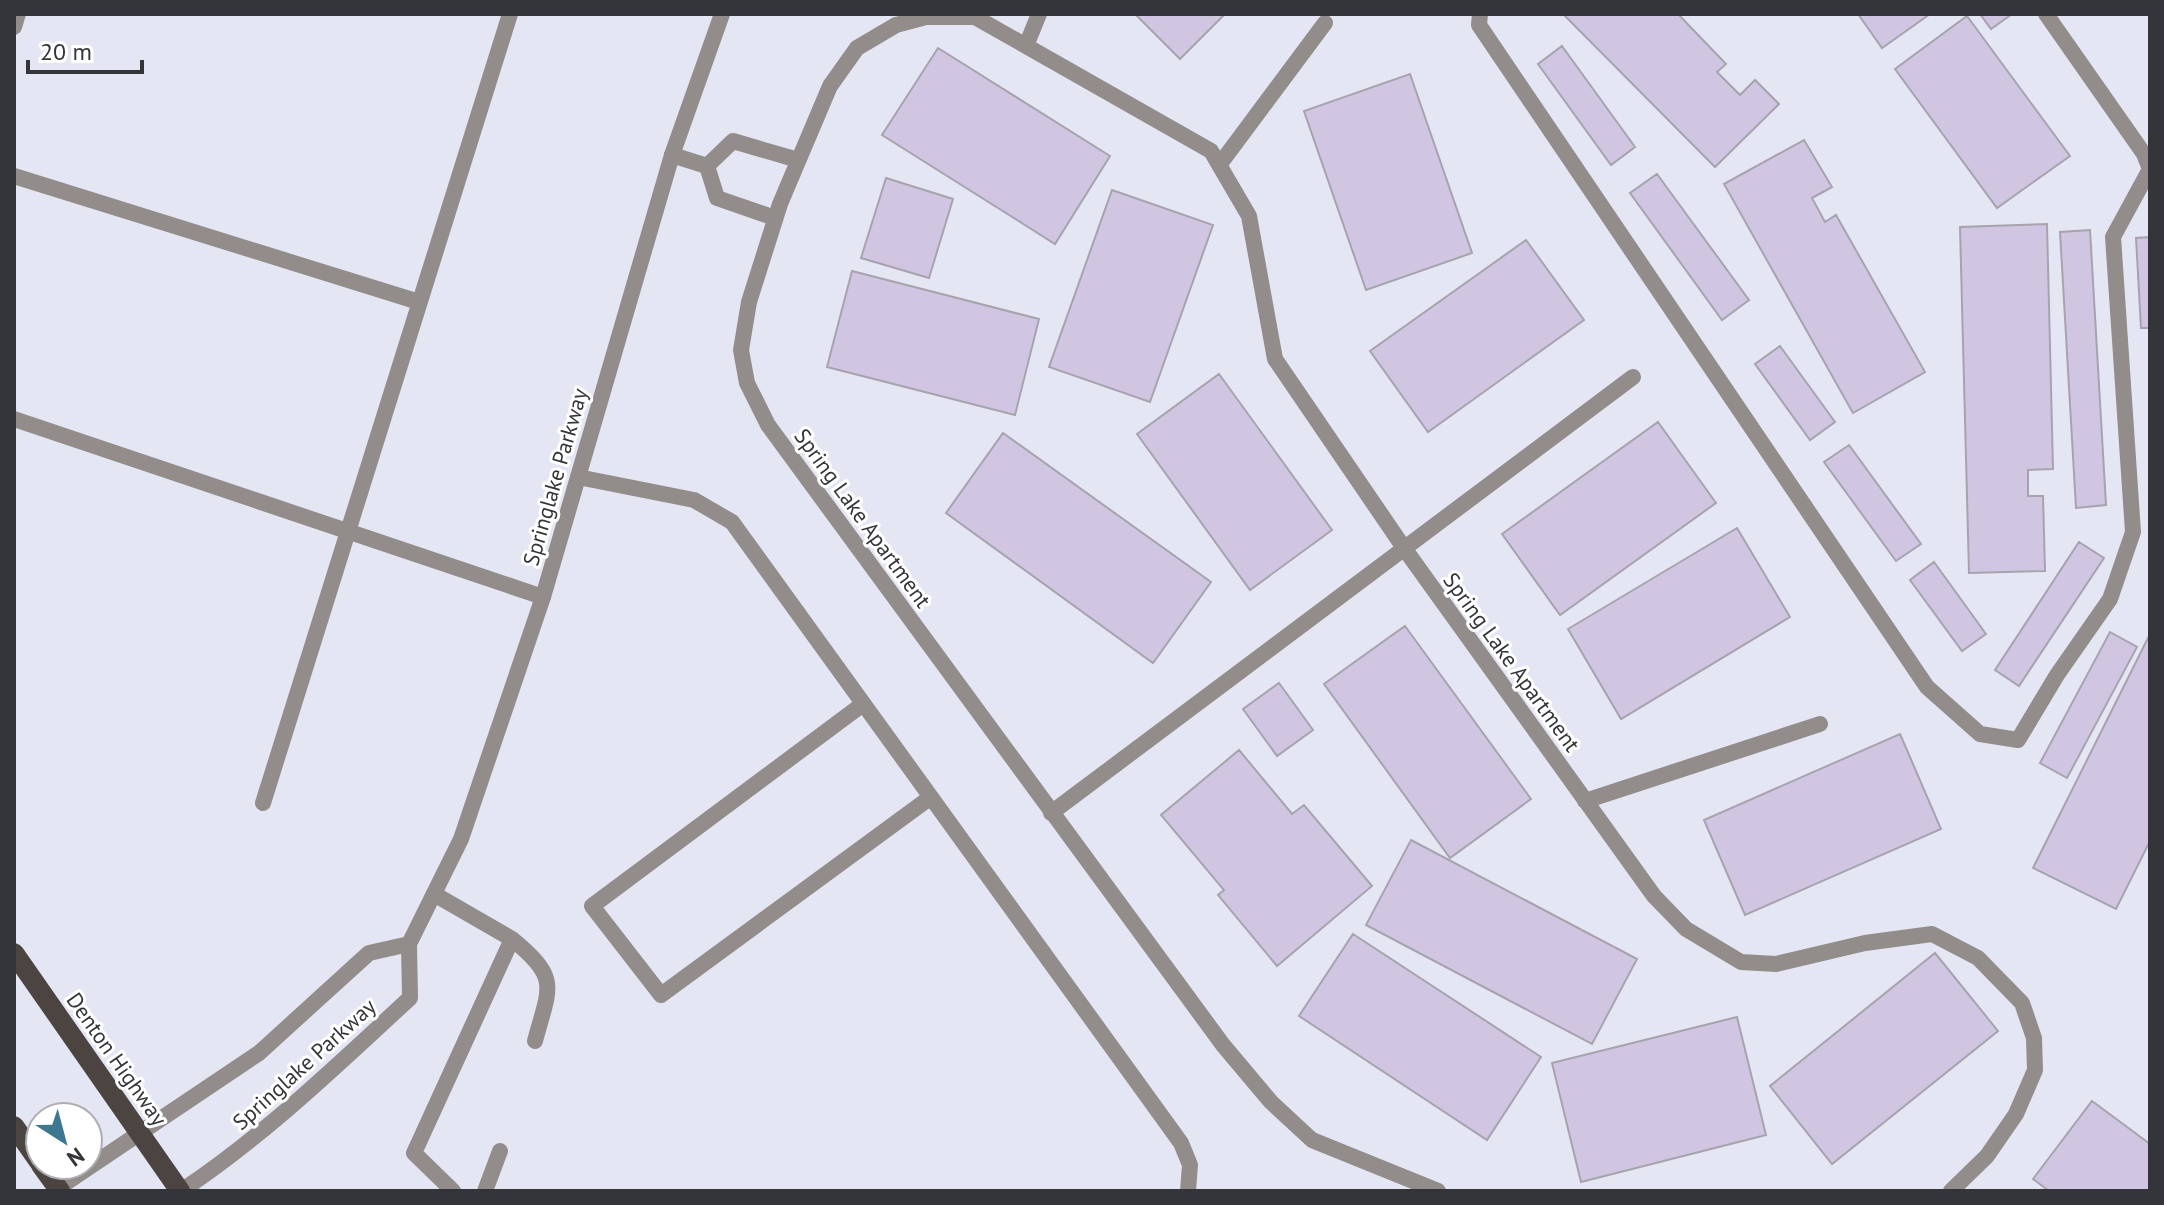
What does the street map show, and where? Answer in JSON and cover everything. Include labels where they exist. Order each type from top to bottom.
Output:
[{"type":"main road","name":"Denton Highway","points":[[14,953],[181,1191]]},
{"type":"street","points":[[14,27],[18,14]]},
{"type":"street","points":[[263,803],[510,14]]},
{"type":"street","name":"Springlake Parkway","points":[[181,1191],[224,1163],[294,1105],[410,998],[409,944],[461,839],[543,597],[672,155],[722,14]]},
{"type":"street","points":[[1026,46],[1039,14]]},
{"type":"street","points":[[1480,14],[1479,25],[1927,687],[1980,734],[2018,740],[2057,675],[2110,599],[2133,532],[2113,237],[2150,169],[2144,154],[2046,14]]},
{"type":"street","name":"Spring Lake Apartment","points":[[1438,1191],[1312,1140],[1271,1102],[1223,1045],[768,425],[747,383],[741,350],[747,314],[775,218],[798,160],[830,86],[857,48],[896,25],[926,17],[975,17],[1211,151],[1249,216],[1275,359],[1404,548],[1585,801],[1654,896],[1686,929],[1741,962],[1776,964],[1865,943],[1932,934],[1978,958],[2022,1003],[2034,1038],[2035,1070],[2016,1114],[1987,1156],[1951,1191]]},
{"type":"street","points":[[1220,164],[1325,23]]},
{"type":"street","points":[[707,166],[733,141],[798,160]]},
{"type":"street","points":[[672,155],[707,166]]},
{"type":"street","points":[[707,166],[717,198],[775,218]]},
{"type":"street","points":[[14,176],[419,302]]},
{"type":"street","points":[[1051,813],[1633,377]]},
{"type":"street","points":[[14,419],[543,597]]},
{"type":"street","points":[[578,477],[694,500],[732,522],[1181,1143],[1190,1165],[1188,1191]]},
{"type":"street","points":[[863,704],[592,906],[661,995],[931,797]]},
{"type":"street","points":[[1585,801],[1820,724]]},
{"type":"street","points":[[434,894],[512,939],[541,963],[550,988],[535,1041]]},
{"type":"street","points":[[453,1191],[414,1153],[512,939]]},
{"type":"street","name":"Springlake Parkway","points":[[59,1190],[259,1053],[369,953],[409,944]]},
{"type":"street","points":[[485,1191],[500,1151]]},
{"type":"building","points":[[1135,14],[1225,14],[1180,59]]},
{"type":"building","points":[[1563,14],[1678,14],[1726,64],[1717,72],[1740,95],[1755,80],[1779,104],[1715,167]]},
{"type":"building","points":[[1858,14],[1930,14],[1882,48]]},
{"type":"building","points":[[1980,14],[2012,14],[1991,29]]},
{"type":"building","points":[[1967,16],[2070,156],[1997,208],[1895,69]]},
{"type":"building","points":[[1562,46],[1635,147],[1611,165],[1538,64]]},
{"type":"building","points":[[938,48],[1110,156],[1055,244],[882,135]]},
{"type":"building","points":[[1410,74],[1472,253],[1366,290],[1304,111]]},
{"type":"building","points":[[1804,140],[1832,187],[1812,198],[1825,222],[1836,215],[1925,372],[1853,413],[1724,184]]},
{"type":"building","points":[[1657,174],[1749,300],[1722,320],[1630,193]]},
{"type":"building","points":[[886,178],[953,199],[929,278],[861,258]]},
{"type":"building","points":[[1112,190],[1213,225],[1150,402],[1049,367]]},
{"type":"building","points":[[2047,224],[2053,469],[2028,470],[2028,496],[2043,496],[2045,571],[1969,573],[1960,227]]},
{"type":"building","points":[[2090,230],[2106,505],[2076,508],[2060,232]]},
{"type":"building","points":[[2150,237],[2150,328],[2141,328],[2136,238]]},
{"type":"building","points":[[1526,240],[1584,320],[1428,432],[1370,351]]},
{"type":"building","points":[[852,271],[1039,319],[1015,415],[827,367]]},
{"type":"building","points":[[1780,346],[1835,422],[1810,440],[1755,364]]},
{"type":"building","points":[[1219,374],[1332,530],[1250,590],[1137,434]]},
{"type":"building","points":[[1658,422],[1716,503],[1560,615],[1502,534]]},
{"type":"building","points":[[1003,433],[1211,582],[1153,663],[946,513]]},
{"type":"building","points":[[1849,445],[1921,544],[1896,561],[1824,462]]},
{"type":"building","points":[[1737,528],[1790,617],[1621,719],[1568,629]]},
{"type":"building","points":[[2079,542],[2104,558],[2019,686],[1995,670]]},
{"type":"building","points":[[1934,562],[1986,634],[1962,651],[1910,580]]},
{"type":"building","points":[[1405,626],[1531,799],[1450,858],[1324,684]]},
{"type":"building","points":[[2110,632],[2137,647],[2067,778],[2040,763]]},
{"type":"building","points":[[2150,634],[2150,841],[2116,909],[2033,868]]},
{"type":"building","points":[[1279,683],[1313,730],[1277,756],[1243,709]]},
{"type":"building","points":[[1900,734],[1941,829],[1745,915],[1704,820]]},
{"type":"building","points":[[1239,750],[1292,814],[1304,805],[1372,886],[1277,966],[1218,895],[1224,890],[1161,815]]},
{"type":"building","points":[[1411,840],[1637,959],[1592,1044],[1366,925]]},
{"type":"building","points":[[1353,934],[1541,1057],[1487,1140],[1299,1016]]},
{"type":"building","points":[[1935,953],[1998,1031],[1832,1164],[1770,1086]]},
{"type":"building","points":[[1737,1017],[1766,1135],[1581,1182],[1552,1063]]},
{"type":"building","points":[[2092,1101],[2150,1144],[2150,1191],[2049,1191],[2033,1179]]}]
